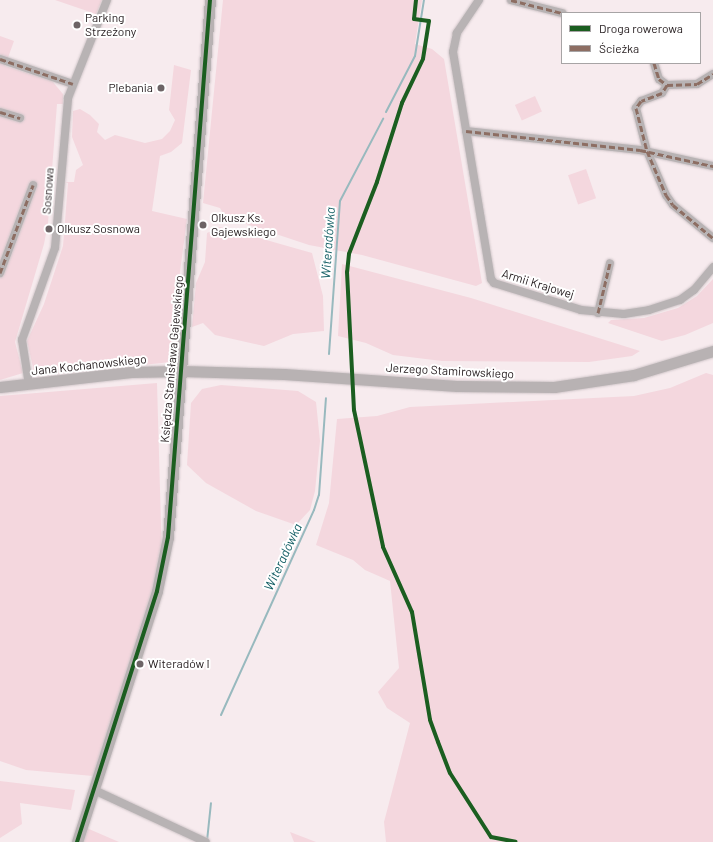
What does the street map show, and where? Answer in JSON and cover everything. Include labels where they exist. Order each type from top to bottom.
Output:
[{"type":"street","name":"Sosnowa","points":[[29,384],[22,340],[56,248],[65,114],[73,84],[107,0]]},
{"type":"street","name":"Księdza Stanisława Gajewskiego","points":[[77,842],[163,566],[168,537],[210,0]]},
{"type":"street","name":"Armii Krajowej","points":[[479,0],[457,33],[453,52],[491,280],[506,288],[598,313],[637,312],[671,304],[694,290],[713,267]]},
{"type":"street","points":[[511,0],[530,3],[561,14]]},
{"type":"street","points":[[0,59],[73,84]]},
{"type":"street","points":[[654,64],[659,80],[667,85],[697,84],[713,74]]},
{"type":"street","points":[[667,85],[662,93],[641,101],[636,108],[648,151],[666,195],[673,205],[713,238]]},
{"type":"street","points":[[0,112],[20,118]]},
{"type":"street","points":[[466,131],[648,151],[713,166]]},
{"type":"street","name":"Sosnowa","points":[[0,273],[33,185]]},
{"type":"street","points":[[598,313],[610,263]]},
{"type":"street","name":"Jerzego Stamirowskiego","points":[[182,371],[331,377],[457,386],[554,387],[634,375],[713,351]]},
{"type":"street","name":"Jana Kochanowskiego","points":[[0,387],[131,372],[182,371]]},
{"type":"street","points":[[94,790],[206,842]]},
{"type":"shaded area","points":[[55,0],[102,0],[96,14]]},
{"type":"shaded area","points":[[223,0],[422,0],[415,44],[432,49],[444,59],[482,283],[476,286],[362,255],[309,245],[225,217],[220,208],[203,203]]},
{"type":"shaded area","points":[[0,36],[14,41],[5,66],[52,81],[63,94],[63,104],[57,104],[48,223],[44,244],[15,342],[23,373],[0,380]]},
{"type":"shaded area","points":[[174,65],[191,70],[182,143],[171,152],[160,156],[152,211],[187,219],[176,302],[177,325],[180,323],[177,359],[171,362],[35,376],[27,341],[44,304],[63,246],[68,183],[65,182],[74,182],[76,170],[83,165],[72,137],[73,111],[80,109],[90,115],[99,124],[97,132],[105,140],[115,135],[145,143],[162,139],[170,131],[175,120],[169,110]]},
{"type":"shaded area","points":[[535,96],[542,112],[522,120],[515,105]]},
{"type":"shaded area","points":[[586,169],[596,198],[578,204],[568,175]]},
{"type":"shaded area","points":[[220,227],[312,253],[323,296],[324,331],[293,334],[264,346],[215,335],[203,323],[192,327],[196,283],[205,262],[207,233]]},
{"type":"shaded area","points":[[342,264],[471,298],[640,351],[632,356],[589,362],[442,361],[393,355],[366,343],[338,336]]},
{"type":"shaded area","points":[[713,279],[713,323],[685,335],[662,341],[608,323],[611,320],[644,318],[678,308],[697,296]]},
{"type":"shaded area","points":[[706,373],[713,375],[713,842],[386,842],[384,822],[410,723],[387,708],[378,692],[399,668],[390,581],[365,570],[353,560],[316,545],[329,503],[337,419],[377,416],[410,407],[634,396],[670,388]]},
{"type":"shaded area","points":[[157,383],[162,561],[93,776],[26,770],[0,761],[0,396]]},
{"type":"shaded area","points":[[221,385],[298,391],[316,402],[320,441],[315,491],[310,510],[296,525],[256,511],[206,483],[187,465],[191,403],[202,389]]},
{"type":"shaded area","points":[[0,781],[75,790],[71,810],[20,803],[22,824],[0,838]]},
{"type":"shaded area","points":[[82,826],[119,842],[77,842]]},
{"type":"shaded area","points":[[290,832],[316,842],[294,842]]},
{"type":"waterway","name":"Witeradówka","points":[[386,112],[415,56],[424,0]]},
{"type":"waterway","name":"Witeradówka","points":[[329,354],[340,201],[383,119]]},
{"type":"waterway","name":"Witeradówka","points":[[221,715],[314,510],[319,495],[326,398]]},
{"type":"waterway","name":"Witeradówka","points":[[207,841],[211,803]]},
{"type":"marked path","points":[[511,0],[561,13]]},
{"type":"marked path","points":[[0,59],[73,84]]},
{"type":"marked path","points":[[654,64],[659,79],[667,85],[697,84],[713,74]]},
{"type":"marked path","points":[[667,85],[662,93],[641,101],[636,108],[647,151],[666,195],[673,205],[713,238]]},
{"type":"marked path","points":[[0,112],[20,118]]},
{"type":"marked path","points":[[466,131],[640,150],[713,166]]},
{"type":"marked path","points":[[0,273],[33,185]]},
{"type":"marked path","points":[[598,313],[610,263]]},
{"type":"cycle path","points":[[77,842],[157,591],[168,537],[210,0]]},
{"type":"cycle path","points":[[416,0],[414,19],[429,21],[423,59],[402,103],[377,182],[349,254],[347,272],[354,410],[383,547],[412,612],[430,720],[438,742],[450,773],[491,837],[516,842]]},
{"type":"place","name":"Parking Strzeżony","points":[[77,25]]},
{"type":"place","name":"Plebania","points":[[161,88]]},
{"type":"place","name":"Olkusz Ks. Gajewskiego","points":[[203,225]]},
{"type":"place","name":"Olkusz Sosnowa","points":[[49,229]]},
{"type":"place","name":"Witeradów I","points":[[140,664]]}]
